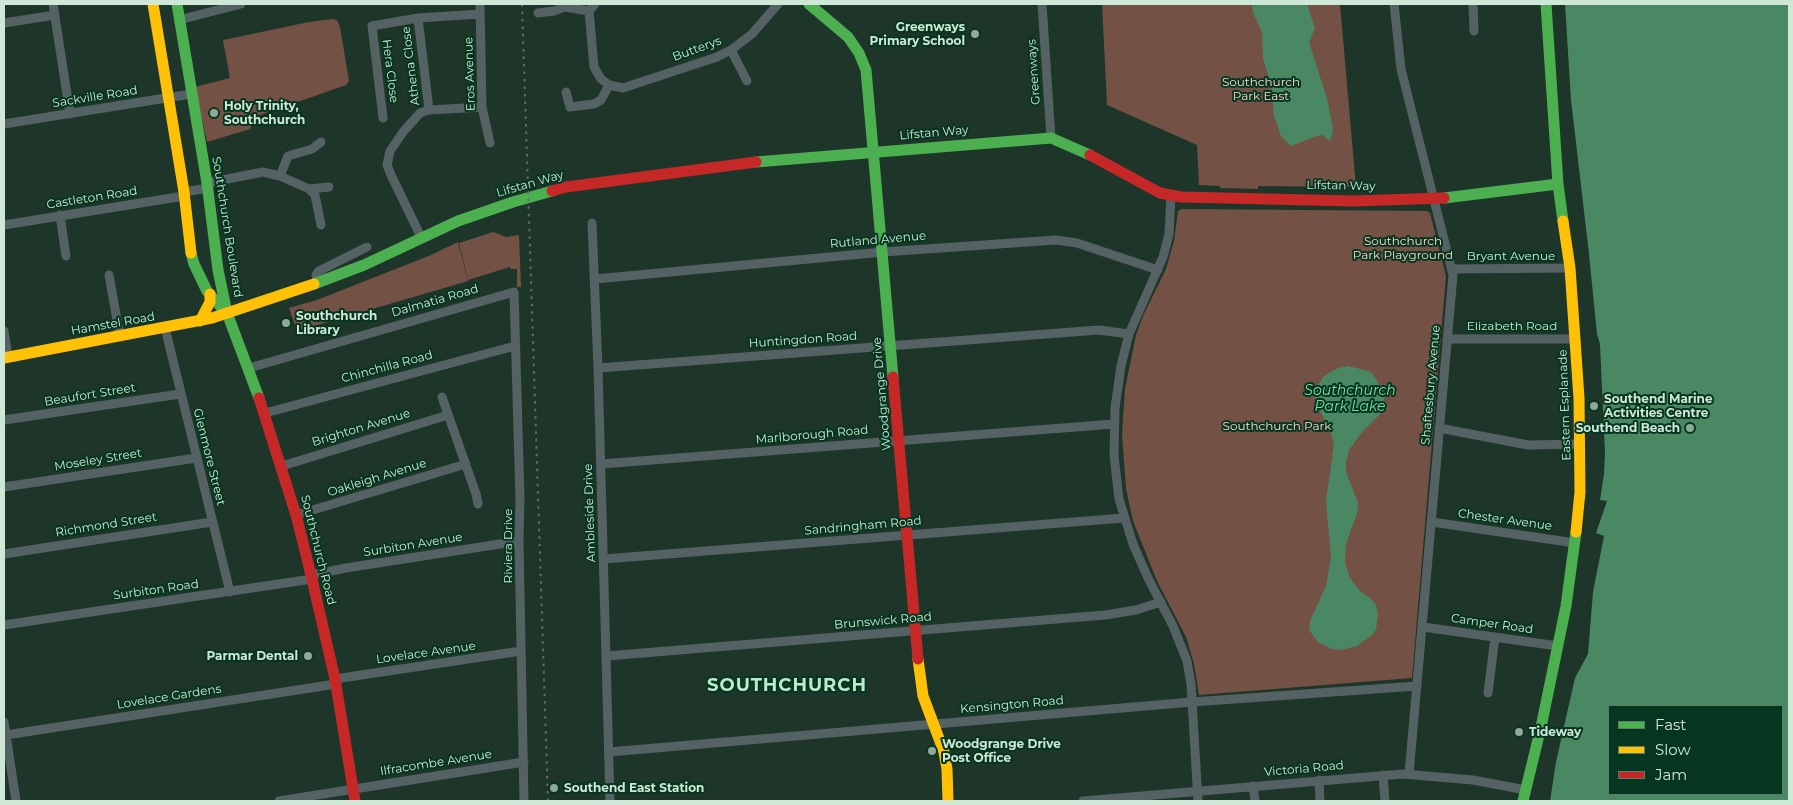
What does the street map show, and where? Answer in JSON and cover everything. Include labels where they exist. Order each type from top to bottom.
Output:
[{"type":"street","points":[[53,4],[70,114]]},
{"type":"street","name":"Southchurch Boulevard","points":[[153,4],[194,264],[210,294],[227,314]]},
{"type":"street","name":"Southchurch Boulevard","points":[[177,4],[207,186],[218,270],[227,314]]},
{"type":"street","points":[[179,20],[241,4]]},
{"type":"street","name":"Eros Avenue","points":[[480,4],[482,107],[490,143]]},
{"type":"street","name":"Butterys","points":[[609,85],[615,88],[629,87],[717,57],[731,50],[752,34],[778,4]]},
{"type":"street","name":"Woodgrange Drive","points":[[809,4],[848,37],[859,52],[864,62],[869,88],[921,687],[947,762],[948,801]]},
{"type":"street","name":"Greenways","points":[[1042,4],[1051,138]]},
{"type":"street","name":"Shaftesbury Avenue","points":[[1394,4],[1401,69],[1453,275],[1409,774]]},
{"type":"street","points":[[1473,4],[1473,31]]},
{"type":"street","name":"Eastern Esplanade","points":[[1524,796],[1558,646],[1576,543],[1580,492],[1576,339],[1570,268],[1558,184],[1546,4]]},
{"type":"street","points":[[538,13],[554,11],[564,5],[592,7],[594,67],[601,79],[609,85],[601,100],[594,104],[570,107],[566,92]]},
{"type":"street","points":[[418,18],[480,14]]},
{"type":"street","points":[[4,23],[55,16]]},
{"type":"street","name":"Hera Close","points":[[383,118],[372,26],[418,18]]},
{"type":"street","name":"Athena Close","points":[[418,18],[429,110]]},
{"type":"street","points":[[731,50],[747,81]]},
{"type":"street","name":"Sackville Road","points":[[4,124],[191,94]]},
{"type":"street","points":[[421,238],[390,175],[387,165],[390,151],[403,132],[420,113],[429,110],[482,107]]},
{"type":"street","name":"Lifstan Way","points":[[227,314],[364,265],[458,221],[513,202],[566,187],[726,165],[1018,139],[1051,138],[1085,152],[1160,193],[1172,196],[1216,199],[1261,198],[1354,202],[1433,199],[1558,184]]},
{"type":"street","points":[[280,176],[288,156],[312,149],[321,142]]},
{"type":"street","name":"Castleton Road","points":[[4,225],[184,194],[207,186],[263,172],[280,176],[310,189]]},
{"type":"street","points":[[321,225],[314,195],[310,189],[328,187]]},
{"type":"street","points":[[1172,196],[1169,234],[1158,270],[1129,334],[1121,366],[1114,424],[1114,455],[1124,518],[1143,568],[1173,626],[1187,661],[1192,702],[1198,801]]},
{"type":"street","points":[[60,215],[66,256]]},
{"type":"street","name":"Ambleside Drive","points":[[592,224],[604,560],[610,801]]},
{"type":"street","name":"Rutland Avenue","points":[[595,279],[884,252],[1056,240],[1091,248],[1158,270]]},
{"type":"street","points":[[318,283],[316,275],[319,271],[367,247]]},
{"type":"street","name":"Bryant Avenue","points":[[1452,269],[1570,268]]},
{"type":"street","points":[[109,275],[120,337]]},
{"type":"street","name":"Riviera Drive","points":[[514,292],[520,498],[519,541],[524,801]]},
{"type":"street","name":"Dalmatia Road","points":[[249,368],[514,292]]},
{"type":"street","points":[[200,321],[208,308],[210,294]]},
{"type":"street","name":"Hamstel Road","points":[[6,357],[120,337],[227,314]]},
{"type":"street","name":"Southchurch Road","points":[[227,314],[265,413],[296,515],[335,681],[355,801]]},
{"type":"street","name":"Glenmore Street","points":[[165,328],[230,592]]},
{"type":"street","name":"Huntingdon Road","points":[[598,368],[1099,330],[1129,334]]},
{"type":"street","points":[[4,331],[6,357]]},
{"type":"street","name":"Elizabeth Road","points":[[1447,339],[1576,339]]},
{"type":"street","name":"Chinchilla Road","points":[[265,413],[516,346]]},
{"type":"street","name":"Beaufort Street","points":[[4,420],[180,394]]},
{"type":"street","points":[[442,397],[478,504]]},
{"type":"street","name":"Brighton Avenue","points":[[282,466],[448,415]]},
{"type":"street","name":"Marlborough Road","points":[[601,464],[1114,424]]},
{"type":"street","points":[[1439,428],[1528,445],[1580,444]]},
{"type":"street","name":"Moseley Street","points":[[4,487],[196,458]]},
{"type":"street","name":"Oakleigh Avenue","points":[[296,515],[466,464]]},
{"type":"street","name":"Sandringham Road","points":[[604,560],[1124,518]]},
{"type":"street","name":"Richmond Street","points":[[4,554],[212,522]]},
{"type":"street","name":"Chester Avenue","points":[[1432,522],[1576,543]]},
{"type":"street","name":"Surbiton Avenue","points":[[312,577],[346,568],[519,541]]},
{"type":"street","name":"Surbiton Road","points":[[4,625],[230,592],[312,577]]},
{"type":"street","name":"Brunswick Road","points":[[606,656],[1105,615],[1136,610],[1161,602]]},
{"type":"street","name":"Camper Road","points":[[1422,627],[1558,646]]},
{"type":"street","points":[[1488,693],[1495,637]]},
{"type":"street","name":"Lovelace Avenue","points":[[335,681],[521,651]]},
{"type":"street","name":"Lovelace Gardens","points":[[6,735],[335,681]]},
{"type":"street","name":"Kensington Road","points":[[609,752],[1192,702],[1417,686]]},
{"type":"street","points":[[4,722],[16,801]]},
{"type":"street","name":"Ilfracombe Avenue","points":[[279,801],[524,762]]},
{"type":"street","name":"Victoria Road","points":[[1083,801],[1120,800],[1319,780],[1409,774],[1473,780],[1524,796]]},
{"type":"street","points":[[1383,775],[1384,801]]},
{"type":"street","points":[[1319,780],[1320,801]]},
{"type":"street","points":[[1253,786],[1255,801]]},
{"type":"green space","name":"Southchurch Park East","points":[[1102,4],[1340,4],[1356,187],[1258,186],[1258,189],[1220,188],[1220,186],[1199,185],[1197,145],[1107,105]]},
{"type":"green space","points":[[332,19],[337,20],[340,27],[349,81],[346,85],[249,119],[250,129],[207,142],[195,87],[230,78],[223,40]]},
{"type":"green space","name":"Southchurch Park","points":[[1182,209],[1427,211],[1430,213],[1446,276],[1412,678],[1199,695],[1194,664],[1186,637],[1157,581],[1133,521],[1126,489],[1122,434],[1125,389],[1136,335],[1166,269],[1174,241],[1178,211]]},
{"type":"green space","points":[[493,232],[506,237],[519,235],[521,287],[517,287],[517,269],[511,269],[510,267],[468,280],[459,243]]},
{"type":"green space","points":[[458,242],[468,281],[297,331],[289,308],[317,300],[431,255]]},
{"type":"water","points":[[1252,4],[1307,4],[1315,28],[1309,42],[1328,102],[1332,124],[1333,132],[1330,141],[1323,135],[1291,146],[1281,136],[1274,116],[1271,85],[1263,58],[1262,32],[1253,13]]},
{"type":"water","name":"Southend Beach","points":[[1565,4],[1789,4],[1789,801],[1550,801],[1556,762],[1575,678],[1588,654],[1593,592],[1604,536],[1596,533],[1607,501],[1600,500],[1605,453],[1600,344],[1597,334],[1571,100]]},
{"type":"water","name":"Southchurch Park Lake","points":[[1348,366],[1369,371],[1375,377],[1384,400],[1380,414],[1362,432],[1349,450],[1346,463],[1346,472],[1358,503],[1357,513],[1346,544],[1345,563],[1350,578],[1359,590],[1376,605],[1378,614],[1376,630],[1371,636],[1357,646],[1340,650],[1332,649],[1318,642],[1309,630],[1310,621],[1326,586],[1331,557],[1326,501],[1334,445],[1331,433],[1316,403],[1315,395],[1316,388],[1324,376],[1338,368]]},
{"type":"railway","points":[[522,4],[548,801]]},
{"type":"traffic: fast","points":[[177,4],[207,183],[218,270],[227,313],[259,398]]},
{"type":"traffic: fast","points":[[809,4],[848,37],[859,53],[866,70],[893,377]]},
{"type":"traffic: fast","points":[[1546,4],[1558,184],[1563,221]]},
{"type":"traffic: fast","points":[[756,162],[1051,138],[1090,155]]},
{"type":"traffic: fast","points":[[1444,198],[1558,184]]},
{"type":"traffic: fast","points":[[314,284],[364,265],[458,221],[552,191]]},
{"type":"traffic: fast","points":[[191,253],[194,264],[207,291],[226,313]]},
{"type":"traffic: fast","points":[[1523,801],[1541,727],[1566,606],[1576,532]]},
{"type":"traffic: slow","points":[[153,4],[184,192],[191,253]]},
{"type":"traffic: slow","points":[[1563,221],[1570,268],[1579,398],[1580,492],[1576,532]]},
{"type":"traffic: slow","points":[[4,358],[212,318],[314,284]]},
{"type":"traffic: slow","points":[[200,321],[210,302],[210,294]]},
{"type":"traffic: slow","points":[[918,659],[923,696],[944,752],[947,769],[948,801]]},
{"type":"traffic: jam","points":[[1090,155],[1160,193],[1181,197],[1353,201],[1444,198]]},
{"type":"traffic: jam","points":[[552,191],[566,187],[756,162]]},
{"type":"traffic: jam","points":[[893,377],[918,659]]},
{"type":"traffic: jam","points":[[259,398],[296,515],[311,575],[335,679],[355,801]]},
{"type":"place","name":"Greenways Primary School","points":[[975,34]]},
{"type":"place","name":"Holy Trinity, Southchurch","points":[[214,113]]},
{"type":"place","name":"Southchurch Library","points":[[286,323]]},
{"type":"place","name":"Southend Marine Activities Centre","points":[[1594,406]]},
{"type":"place","name":"Southend Beach","points":[[1690,428]]},
{"type":"place","name":"Parmar Dental","points":[[308,656]]},
{"type":"place","name":"Tideway","points":[[1519,732]]},
{"type":"place","name":"Woodgrange Drive Post Office","points":[[932,751]]},
{"type":"place","name":"Southend East Station","points":[[554,788]]},
{"type":"district","name":"SOUTHCHURCH","points":[[787,686]]},
{"type":"park label","name":"Southchurch Park Playground","points":[[1403,248]]}]
